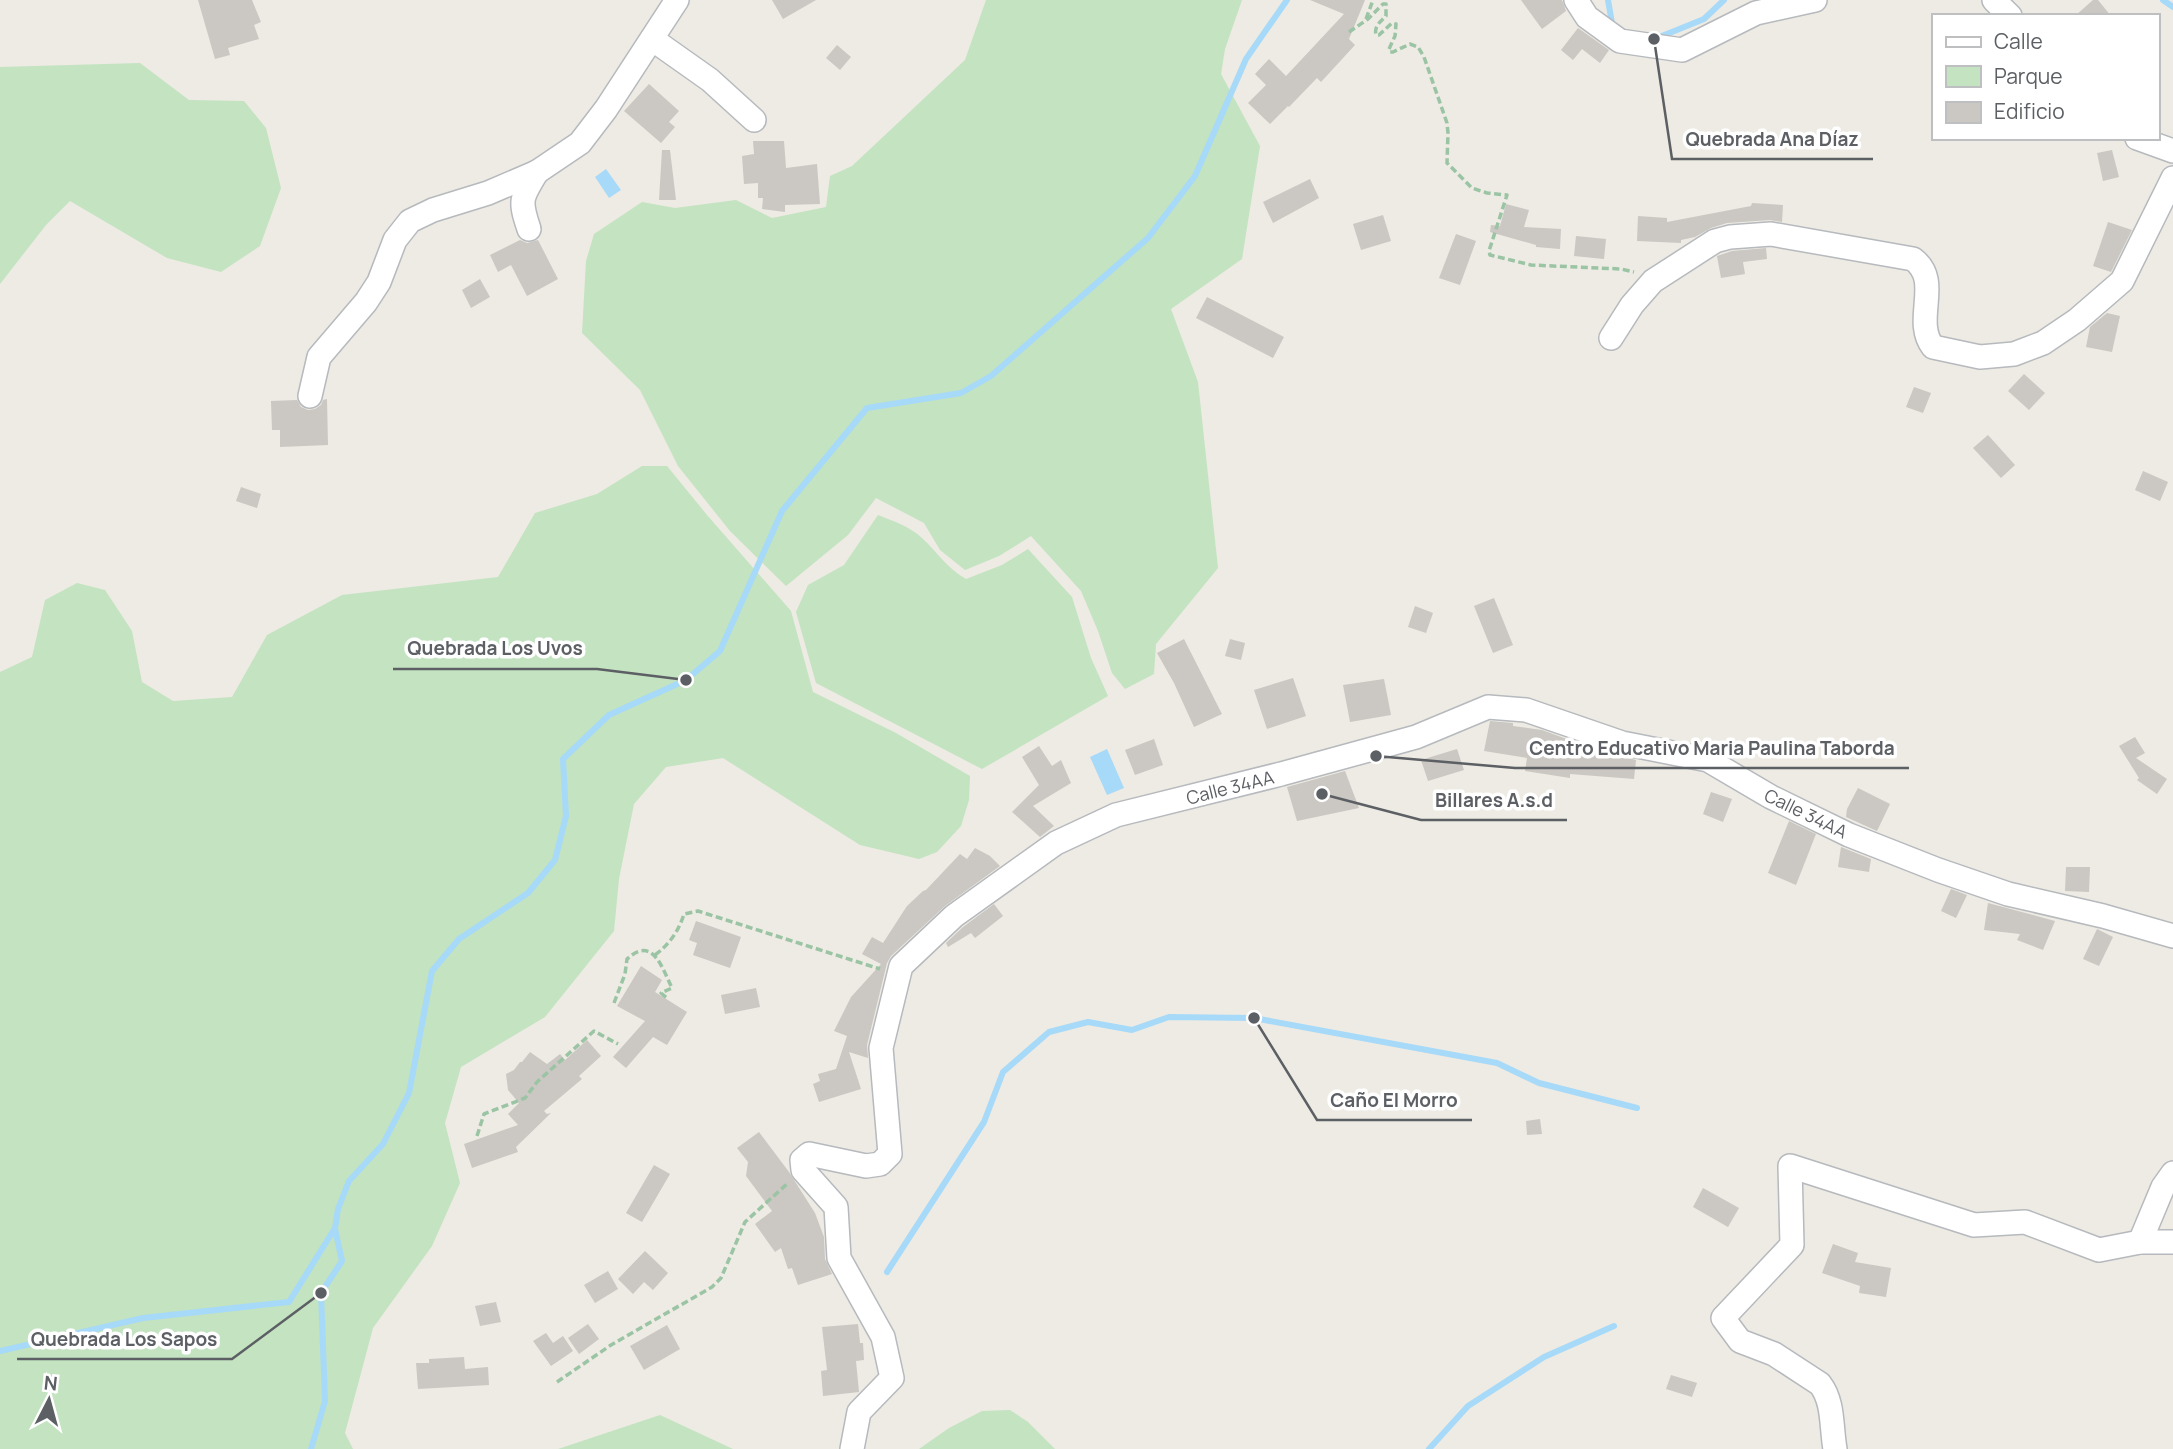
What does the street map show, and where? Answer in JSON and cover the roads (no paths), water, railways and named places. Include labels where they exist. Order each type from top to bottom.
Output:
[{"type":"street","points":[[310,396],[319,357],[366,302],[379,282],[395,240],[410,221],[433,209],[488,193],[537,172],[580,143],[606,109],[677,0]]},
{"type":"street","points":[[1585,6],[1620,41],[1682,50],[1756,13],[1815,0]]},
{"type":"street","points":[[1994,0],[2008,14]]},
{"type":"street","points":[[652,39],[710,80],[754,120]]},
{"type":"street","points":[[2143,140],[2173,151]]},
{"type":"street","points":[[529,229],[522,208],[523,194],[537,172]]},
{"type":"street","points":[[1611,338],[1632,305],[1660,277],[1716,241],[1757,233],[1907,257],[1918,263],[1926,274],[1924,324],[1926,336],[1933,347],[1980,357],[2014,354],[2043,343],[2067,327],[2122,281],[2173,178]]},
{"type":"street","name":"Calle 34AA","points":[[852,1449],[859,1412],[892,1378],[883,1336],[839,1258],[836,1207],[803,1170],[802,1160],[809,1154],[866,1166],[880,1164],[890,1154],[881,1048],[901,966],[954,916],[1056,843],[1116,815],[1416,737],[1488,708],[1526,710],[1622,743],[1708,760],[1771,797],[1849,835],[1938,870],[2008,894],[2104,916],[2173,936]]},
{"type":"street","points":[[1835,1449],[1830,1410],[1825,1391],[1820,1384],[1774,1354],[1740,1341],[1723,1318],[1792,1245],[1790,1166],[1974,1224],[2025,1222],[2099,1250],[2140,1242],[2173,1242]]},
{"type":"street","points":[[2140,1242],[2163,1187],[2173,1173]]},
{"type":"water","points":[[606,169],[621,190],[609,198],[595,177]]},
{"type":"water","points":[[1107,749],[1124,788],[1107,795],[1090,757]]},
{"type":"waterway","points":[[0,1351],[143,1318],[289,1302],[335,1228],[338,1209],[349,1181],[383,1144],[409,1093],[432,971],[459,939],[528,893],[555,860],[566,816],[563,759],[609,715],[686,680],[720,651],[782,511],[867,408],[961,393],[991,376],[1148,238],[1195,176],[1246,59],[1287,0]]},
{"type":"waterway","points":[[1608,0],[1613,29]]},
{"type":"waterway","points":[[1657,38],[1704,19],[1724,0]]},
{"type":"waterway","points":[[2163,0],[2173,7]]},
{"type":"waterway","points":[[887,1272],[984,1122],[1003,1072],[1049,1032],[1088,1022],[1132,1030],[1169,1017],[1254,1018],[1497,1063],[1539,1083],[1637,1108]]},
{"type":"waterway","points":[[311,1449],[325,1401],[321,1293],[342,1261],[335,1229]]},
{"type":"waterway","points":[[1429,1449],[1468,1406],[1544,1357],[1614,1326]]},
{"type":"place","name":"Quebrada Ana Díaz","points":[[1654,39]]},
{"type":"place","name":"Quebrada Los Uvos","points":[[686,680]]},
{"type":"place","name":"Centro Educativo Maria Paulina Taborda","points":[[1376,756]]},
{"type":"place","name":"Billares A.s.d","points":[[1322,794]]},
{"type":"place","name":"Caño El Morro","points":[[1254,1018]]},
{"type":"place","name":"Quebrada Los Sapos","points":[[321,1293]]}]
